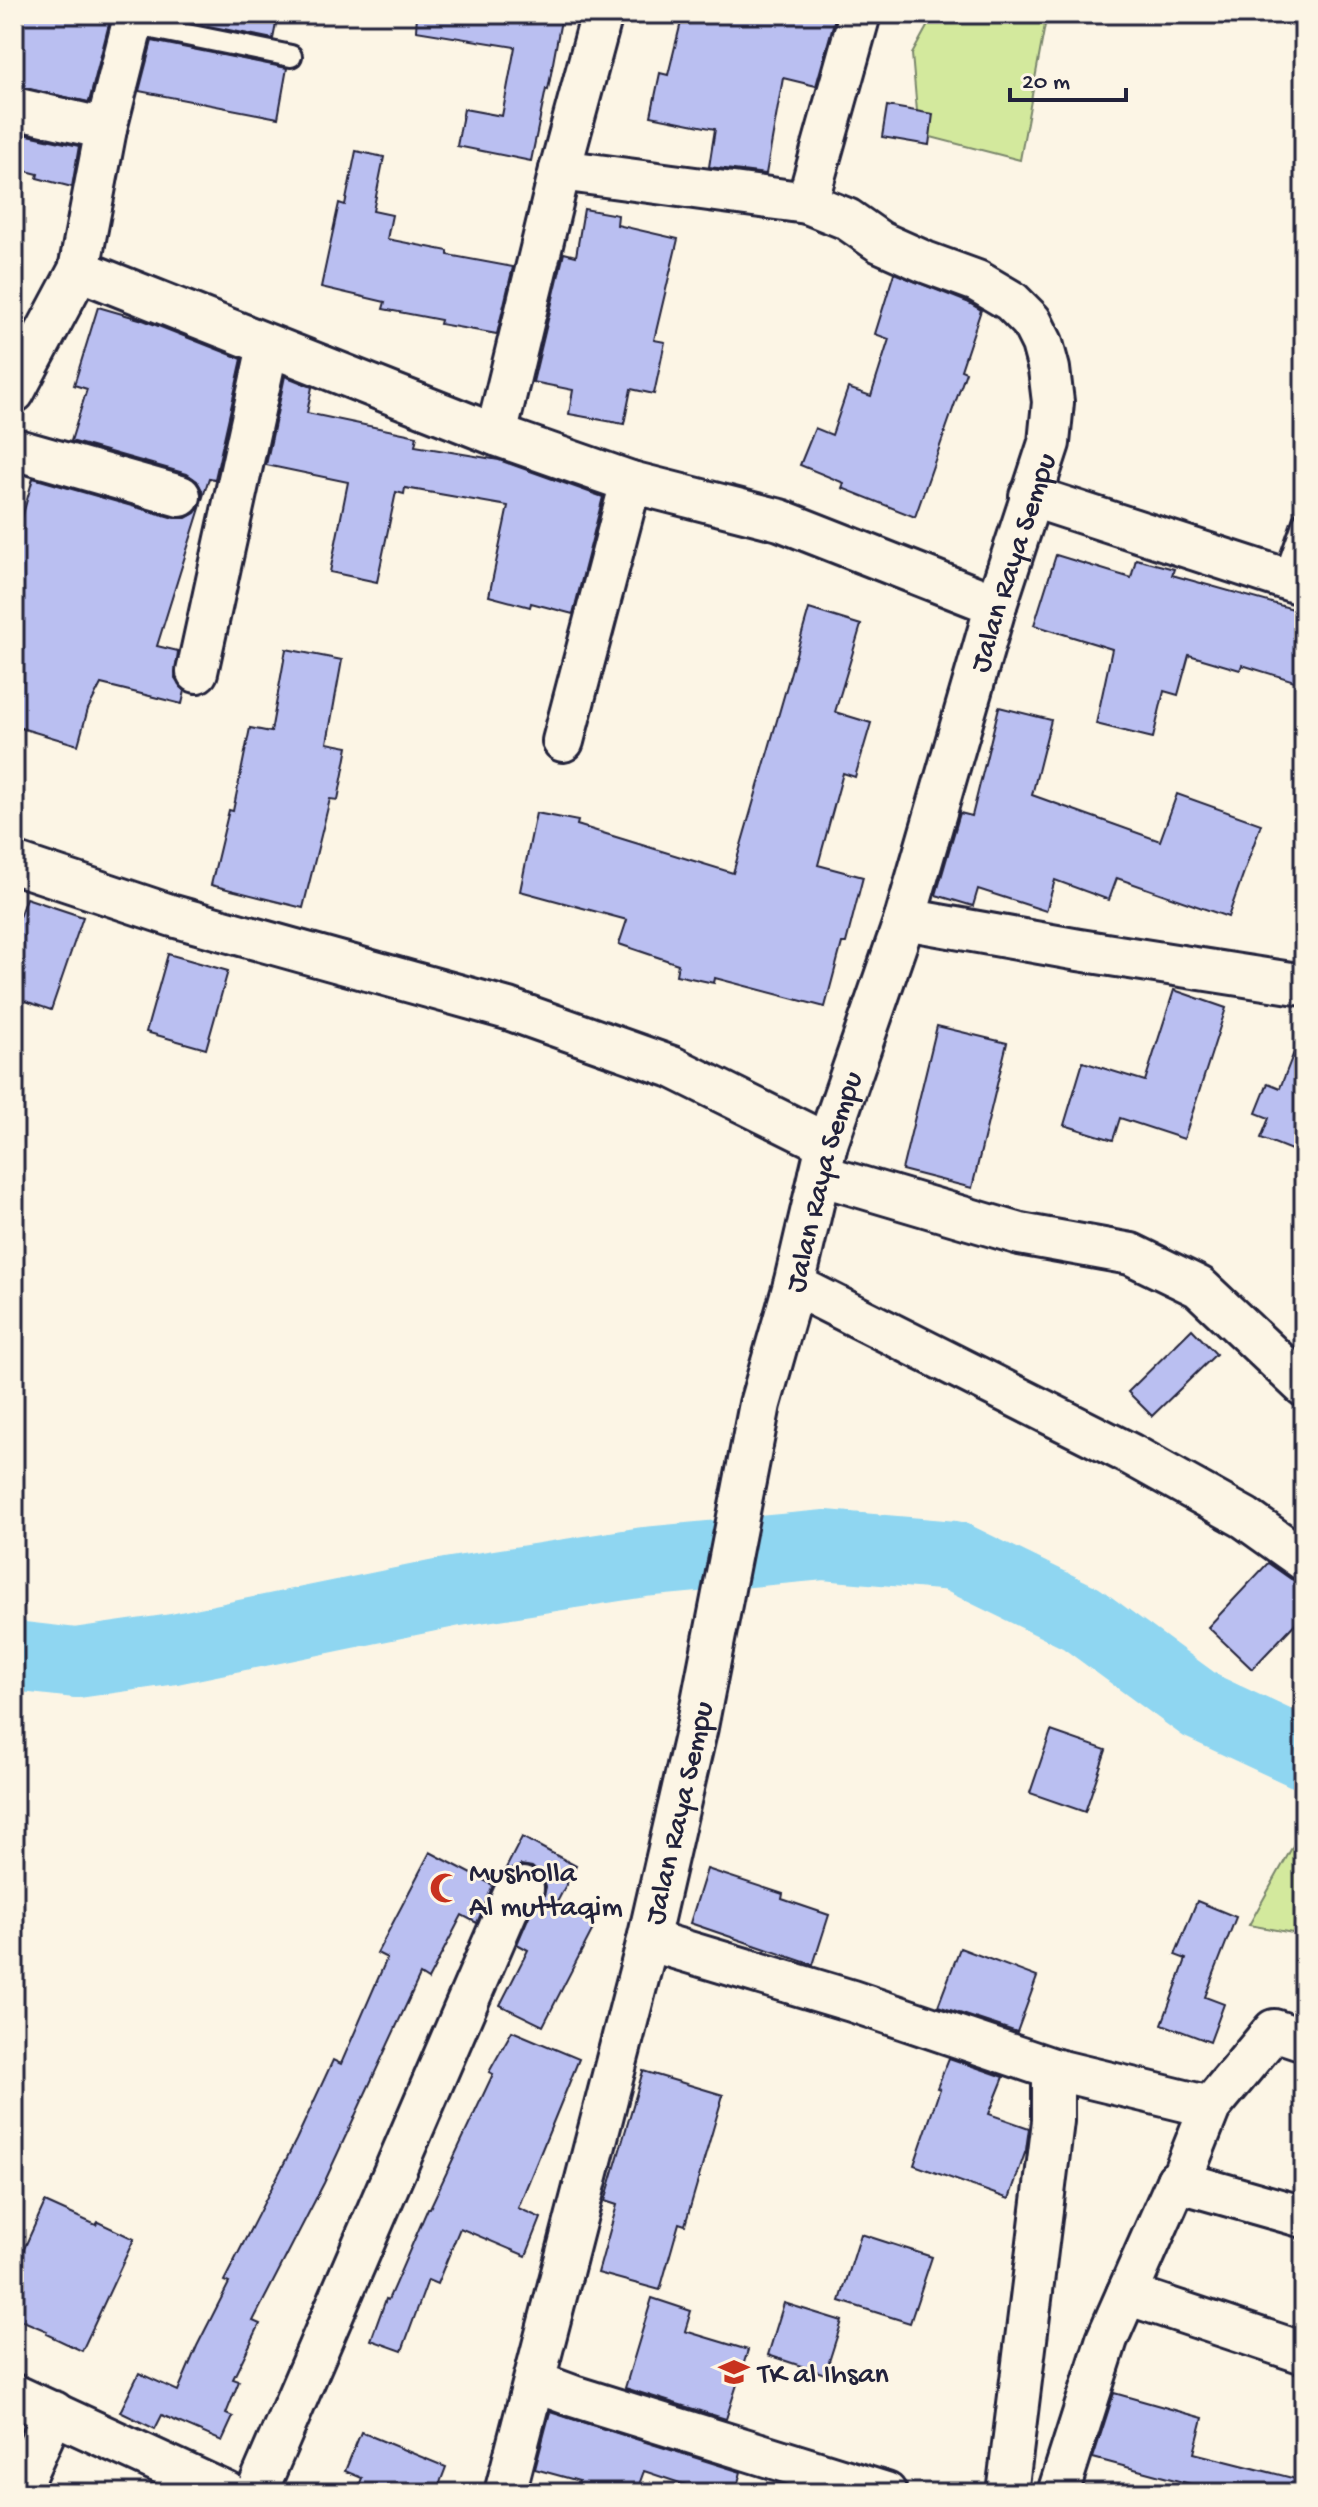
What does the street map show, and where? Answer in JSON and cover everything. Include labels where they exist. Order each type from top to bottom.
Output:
[{"type":"street","points":[[496,435],[560,170],[602,14]]},
{"type":"street","points":[[807,203],[860,14]]},
{"type":"street","points":[[14,392],[79,270],[106,129],[134,19]]},
{"type":"street","points":[[14,108],[106,129]]},
{"type":"street","name":"Jalan Raya Sempu","points":[[505,2493],[648,1940],[697,1727],[760,1404],[794,1285],[824,1160],[905,919],[996,605],[1049,443],[1053,402],[1042,343],[1031,321],[1011,301],[977,281],[880,242],[847,219],[807,203],[560,170]]},
{"type":"street","points":[[79,270],[496,435],[631,482],[780,520],[996,605]]},
{"type":"street","points":[[197,672],[268,346]]},
{"type":"street","points":[[14,449],[180,496]]},
{"type":"street","points":[[563,741],[631,482]]},
{"type":"street","points":[[1030,496],[1294,582]]},
{"type":"street","points":[[14,863],[173,916],[508,1009],[672,1067],[824,1160],[1020,1234],[1131,1254],[1199,1287],[1297,1368]]},
{"type":"street","points":[[905,919],[1304,985]]},
{"type":"street","points":[[794,1285],[1130,1454],[1245,1518],[1304,1560]]},
{"type":"street","points":[[256,2493],[514,1894],[523,1888]]},
{"type":"street","points":[[648,1940],[852,2001],[1053,2069],[1210,2107]]},
{"type":"street","points":[[1058,2493],[1107,2339],[1177,2181],[1181,2180],[1210,2107],[1274,2030],[1304,2040]]},
{"type":"street","points":[[1007,2493],[1053,2121],[1053,2069]]},
{"type":"street","points":[[1177,2181],[1304,2217]]},
{"type":"street","points":[[1127,2294],[1304,2353]]},
{"type":"street","points":[[535,2382],[874,2491]]},
{"type":"street","points":[[14,2395],[227,2493]]},
{"type":"street","points":[[17,2493],[54,2412]]},
{"type":"lane","points":[[134,19],[291,56]]},
{"type":"lane","points":[[1294,582],[1304,521]]},
{"type":"green space","points":[[934,14],[1047,14],[1020,160],[919,134],[912,54]]},
{"type":"green space","points":[[1304,1826],[1304,1935],[1249,1925]]},
{"type":"building","points":[[14,14],[89,14],[110,20],[89,102],[14,86]]},
{"type":"building","points":[[170,14],[278,14],[273,39],[169,18]]},
{"type":"building","points":[[417,14],[526,14],[561,20],[531,161],[457,146],[464,109],[502,116],[515,47],[416,31]]},
{"type":"building","points":[[683,14],[818,14],[835,18],[816,86],[783,78],[766,174],[709,167],[715,129],[651,116],[660,73],[668,75]]},
{"type":"building","points":[[152,41],[287,68],[278,118],[139,91]]},
{"type":"building","points":[[887,106],[933,114],[929,145],[882,137]]},
{"type":"building","points":[[14,132],[79,146],[72,187],[14,168]]},
{"type":"building","points":[[356,151],[384,157],[373,211],[392,215],[387,239],[513,267],[497,334],[440,324],[441,320],[383,309],[385,302],[321,287],[339,203],[345,205]]},
{"type":"building","points":[[584,209],[618,215],[617,225],[678,239],[654,340],[665,342],[654,394],[631,389],[624,424],[569,414],[573,390],[533,382],[564,253],[576,256]]},
{"type":"building","points":[[894,273],[981,310],[961,370],[966,372],[915,517],[842,488],[844,483],[800,465],[815,428],[832,435],[848,388],[871,396],[889,339],[875,334]]},
{"type":"building","points":[[98,307],[143,320],[242,359],[215,479],[209,478],[202,500],[202,490],[197,481],[187,474],[71,441],[87,389],[74,385]]},
{"type":"building","points":[[285,376],[312,387],[307,413],[417,436],[415,446],[499,460],[603,497],[573,614],[489,596],[508,506],[405,488],[404,494],[396,492],[377,582],[330,572],[348,482],[266,465]]},
{"type":"building","points":[[33,478],[174,518],[186,518],[201,505],[157,646],[178,651],[175,678],[185,691],[182,704],[101,684],[88,709],[78,745],[14,726],[14,547]]},
{"type":"building","points":[[1056,555],[1131,578],[1136,559],[1174,569],[1172,575],[1304,612],[1304,684],[1242,665],[1240,670],[1189,655],[1178,695],[1164,691],[1153,738],[1096,724],[1112,649],[1034,625]]},
{"type":"building","points":[[809,609],[861,625],[835,712],[871,723],[855,777],[843,773],[818,865],[863,877],[825,1007],[715,978],[714,983],[676,975],[678,964],[619,944],[627,920],[520,891],[536,813],[578,821],[577,825],[733,873]]},
{"type":"building","points":[[286,649],[342,660],[327,743],[348,747],[338,800],[330,799],[303,908],[211,885],[229,810],[233,811],[250,728],[271,732]]},
{"type":"building","points":[[999,707],[1051,720],[1032,795],[1160,841],[1177,794],[1261,824],[1228,917],[1117,878],[1109,900],[1055,880],[1046,911],[978,889],[973,906],[936,895],[960,813],[972,816]]},
{"type":"building","points":[[26,898],[83,917],[51,1010],[14,997],[14,931]]},
{"type":"building","points":[[168,954],[228,971],[206,1049],[146,1032]]},
{"type":"building","points":[[1174,990],[1226,1008],[1184,1139],[1120,1118],[1113,1140],[1064,1125],[1083,1062],[1145,1081]]},
{"type":"building","points":[[937,1026],[1007,1043],[972,1188],[902,1170]]},
{"type":"building","points":[[1302,1032],[1304,1155],[1261,1138],[1269,1118],[1256,1113],[1268,1083],[1280,1088]]},
{"type":"building","points":[[1192,1329],[1216,1354],[1152,1416],[1128,1392]]},
{"type":"building","points":[[1268,1563],[1291,1579],[1304,1583],[1304,1614],[1252,1669],[1208,1627]]},
{"type":"building","points":[[1051,1731],[1106,1750],[1085,1812],[1030,1793]]},
{"type":"building","points":[[522,1837],[576,1866],[556,1904],[595,1925],[543,2026],[500,2005],[528,1950],[517,1944],[532,1909],[543,1899],[546,1887],[542,1876],[532,1867],[521,1865],[503,1874]]},
{"type":"building","points":[[430,1852],[493,1885],[477,1923],[462,1915],[428,1980],[420,1975],[324,2183],[253,2321],[260,2324],[233,2379],[239,2381],[226,2414],[233,2417],[222,2441],[162,2415],[155,2429],[120,2412],[139,2373],[178,2391],[229,2283],[224,2281],[333,2060],[341,2064],[387,1958],[377,1953]]},
{"type":"building","points":[[707,1869],[783,1894],[782,1899],[829,1915],[813,1965],[690,1923]]},
{"type":"building","points":[[1197,1901],[1236,1917],[1205,1997],[1224,2004],[1210,2042],[1162,2024],[1186,1959],[1175,1955]]},
{"type":"building","points":[[960,1948],[1037,1977],[1017,2032],[938,2006]]},
{"type":"building","points":[[512,2031],[579,2059],[518,2208],[541,2218],[526,2256],[460,2228],[437,2284],[428,2280],[402,2351],[371,2340],[386,2299],[493,2074],[489,2072]]},
{"type":"building","points":[[949,2058],[1004,2077],[989,2114],[1029,2128],[1026,2150],[1009,2199],[914,2165]]},
{"type":"building","points":[[643,2071],[723,2095],[685,2225],[679,2223],[660,2290],[598,2273],[617,2205],[605,2201]]},
{"type":"building","points":[[45,2202],[134,2239],[82,2351],[14,2317],[14,2271]]},
{"type":"building","points":[[861,2234],[932,2257],[910,2323],[840,2301]]},
{"type":"building","points":[[652,2298],[691,2311],[685,2331],[748,2350],[726,2419],[625,2388]]},
{"type":"building","points":[[784,2303],[842,2321],[825,2374],[768,2355]]},
{"type":"building","points":[[1114,2393],[1203,2418],[1194,2453],[1304,2481],[1304,2493],[1224,2493],[1093,2458]]},
{"type":"building","points":[[550,2412],[741,2472],[735,2493],[710,2493],[644,2471],[636,2493],[575,2493],[579,2481],[535,2469]]},
{"type":"building","points":[[361,2432],[446,2467],[436,2493],[356,2493],[362,2478],[345,2471]]},
{"type":"waterway","points":[[14,1656],[76,1663],[174,1649],[452,1592],[644,1562],[824,1545],[954,1556],[1081,1618],[1201,1706],[1304,1754]]},
{"type":"place","name":"Musholla Al muttaqim","points":[[445,1888]]},
{"type":"place","name":"TK al Ihsan","points":[[734,2372]]}]
